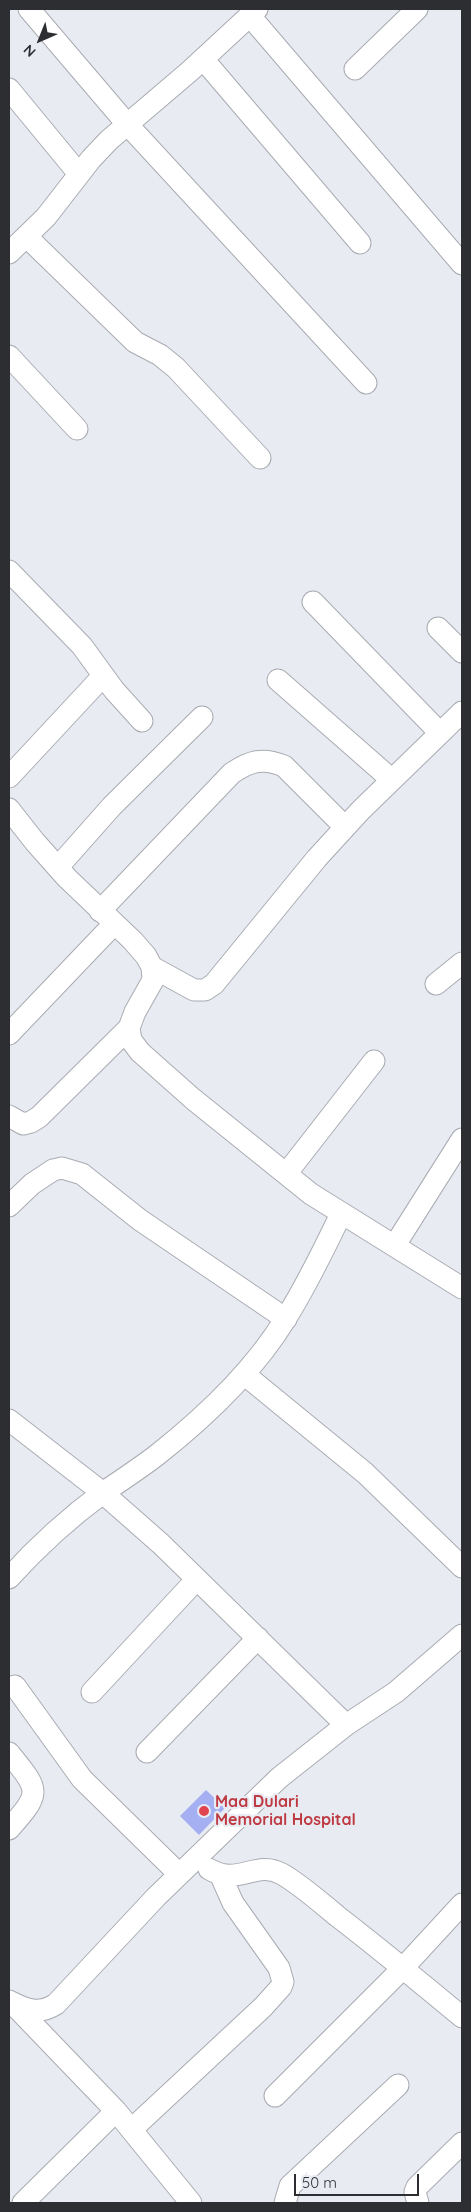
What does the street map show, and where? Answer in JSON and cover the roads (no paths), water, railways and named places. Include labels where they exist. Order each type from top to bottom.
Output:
[{"type":"street","points":[[29,9],[127,124],[366,383]]},
{"type":"street","points":[[354,69],[417,9]]},
{"type":"street","points":[[9,253],[27,238],[51,211],[91,159],[127,124],[203,59],[253,12],[462,264]]},
{"type":"street","points":[[203,59],[360,243]]},
{"type":"street","points":[[9,89],[79,174]]},
{"type":"street","points":[[27,238],[130,338],[160,355],[176,368],[260,458]]},
{"type":"street","points":[[9,356],[77,429]]},
{"type":"street","points":[[9,571],[82,646],[103,676],[142,721]]},
{"type":"street","points":[[313,602],[440,733]]},
{"type":"street","points":[[438,628],[462,652]]},
{"type":"street","points":[[9,777],[103,676]]},
{"type":"street","points":[[278,680],[392,780]]},
{"type":"street","points":[[152,967],[194,990],[206,990],[210,987],[228,970],[317,858],[392,780],[462,712]]},
{"type":"street","points":[[58,867],[139,778],[202,718]]},
{"type":"street","points":[[9,1034],[232,773],[255,760],[271,760],[284,766],[346,827]]},
{"type":"street","points":[[9,810],[58,867],[133,941],[146,956],[152,967],[153,980],[135,1012],[130,1028],[131,1040],[140,1052],[154,1066],[311,1194],[462,1288]]},
{"type":"street","points":[[436,984],[462,963]]},
{"type":"street","points":[[9,1116],[23,1124],[31,1122],[130,1028]]},
{"type":"street","points":[[286,1174],[374,1061]]},
{"type":"street","points":[[395,1245],[462,1139]]},
{"type":"street","points":[[9,1206],[32,1184],[53,1170],[62,1168],[82,1174],[140,1220],[286,1319]]},
{"type":"street","points":[[9,1578],[59,1529],[103,1493],[157,1455],[197,1420],[244,1374],[286,1319],[315,1267],[341,1214]]},
{"type":"street","points":[[244,1374],[365,1473],[462,1567]]},
{"type":"street","points":[[9,1420],[103,1493],[197,1579],[346,1725]]},
{"type":"street","points":[[92,1692],[197,1579]]},
{"type":"street","points":[[10,2001],[30,2011],[39,2012],[56,2004],[179,1874],[279,1778],[346,1725],[396,1692],[462,1634]]},
{"type":"street","points":[[148,1752],[258,1638]]},
{"type":"street","points":[[15,1686],[82,1779],[179,1874]]},
{"type":"street","points":[[9,1753],[29,1778],[34,1794],[31,1803],[9,1829]]},
{"type":"street","points":[[195,1859],[220,1874],[235,1877],[263,1868],[283,1874],[462,2017]]},
{"type":"street","points":[[132,2129],[263,2007],[281,1987],[283,1982],[279,1968],[233,1903],[220,1874]]},
{"type":"street","points":[[275,2096],[403,1968],[462,1904]]},
{"type":"street","points":[[10,2001],[132,2129],[183,2200]]},
{"type":"street","points":[[285,2203],[290,2186],[398,2085]]},
{"type":"street","points":[[23,2203],[116,2111]]},
{"type":"street","points":[[418,2203],[415,2192],[417,2187],[462,2143]]},
{"type":"place","name":"Maa Dulari Memorial Hospital","points":[[204,1811]]}]
